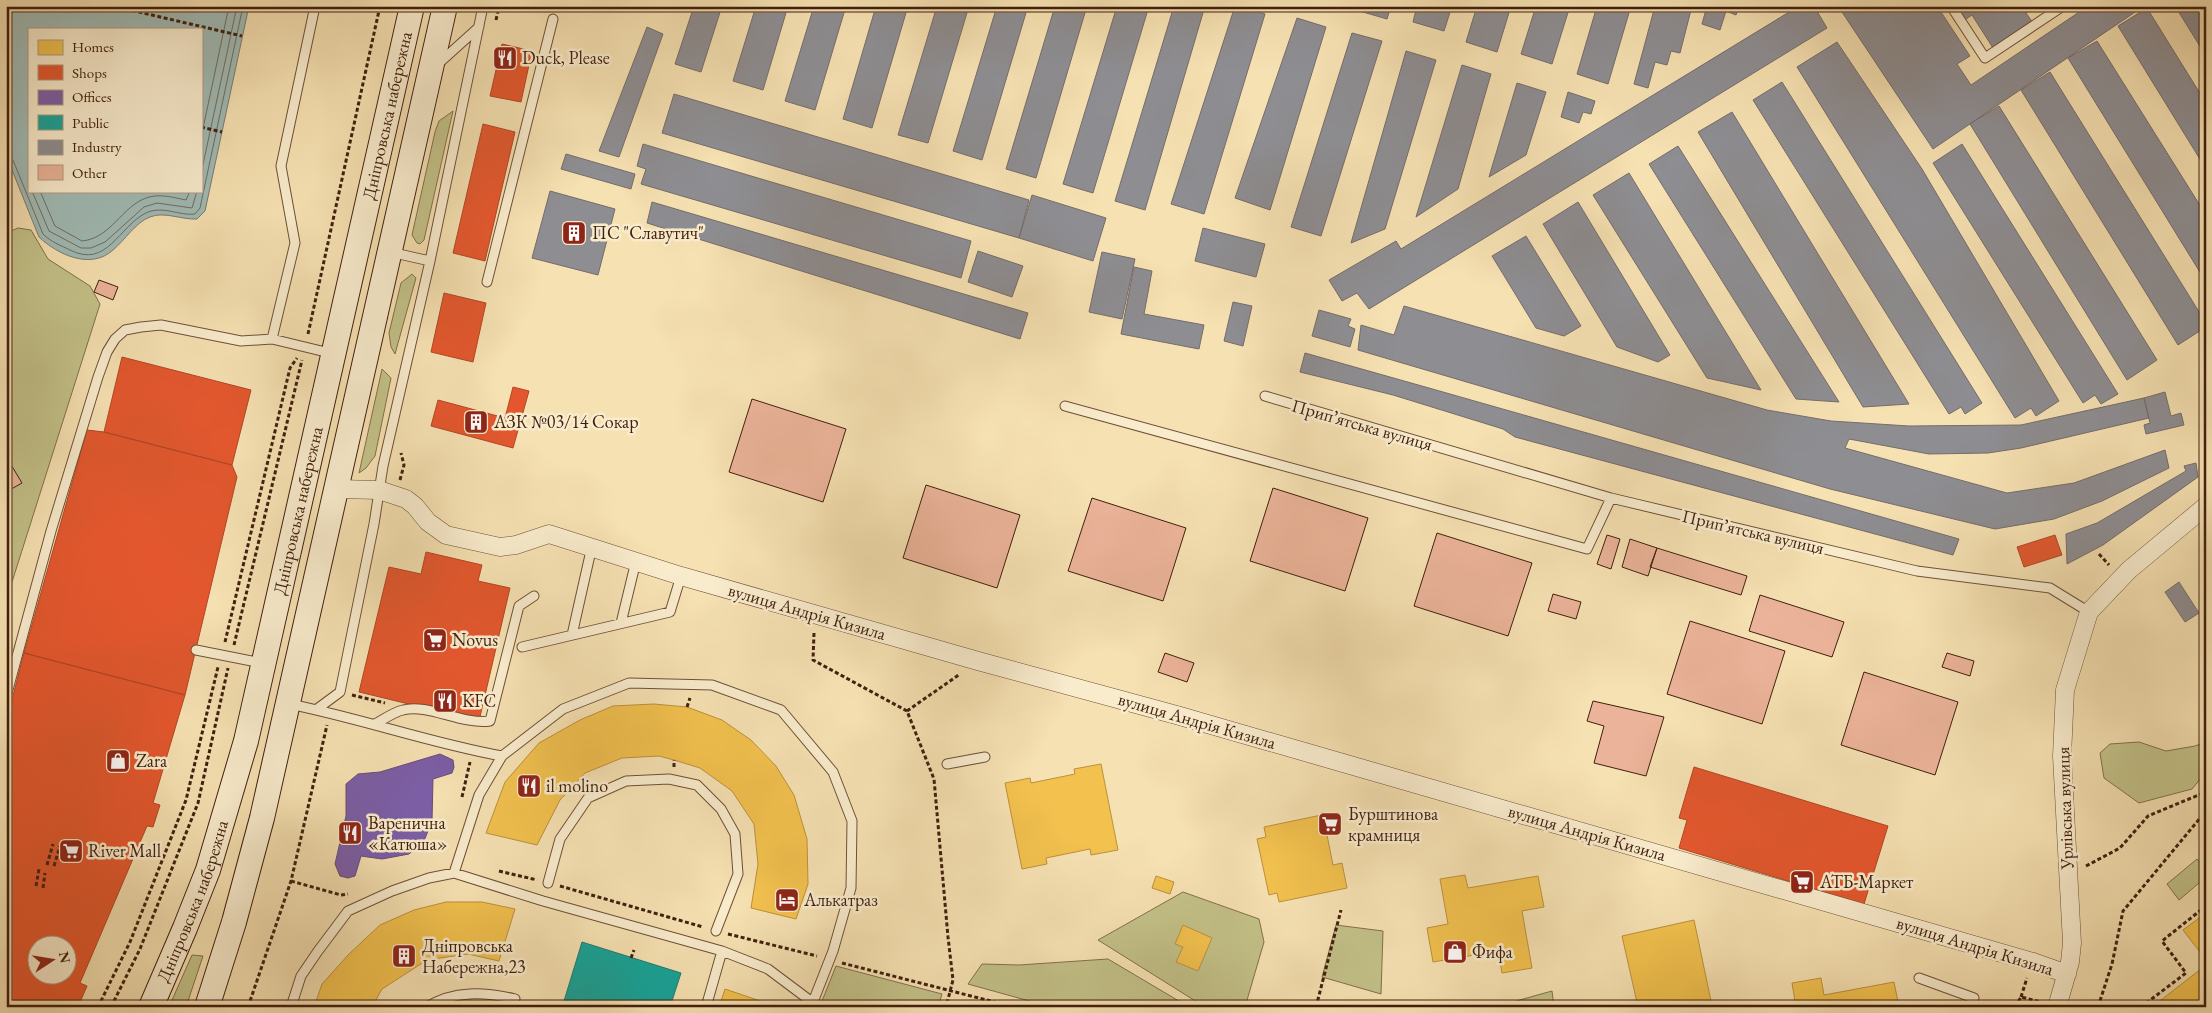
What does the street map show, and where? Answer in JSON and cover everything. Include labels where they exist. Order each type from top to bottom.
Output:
[{"type":"main road","name":"Дніпровська набережна","points":[[151,1007],[186,928],[208,870],[246,741],[412,6]]},
{"type":"main road","name":"Дніпровська набережна","points":[[206,1007],[246,881],[337,489],[445,6]]},
{"type":"street","name":"вулиця Андрія Кизила","points":[[337,489],[379,490],[406,499],[416,506],[428,522],[446,535],[500,547],[516,545],[549,534],[592,546],[682,576],[1709,867],[2033,962],[2067,974]]},
{"type":"street","points":[[2089,612],[2129,570],[2206,506]]},
{"type":"street","name":"Урлівська вулиця","points":[[2057,1006],[2067,974],[2072,943],[2062,756],[2065,690],[2089,612]]},
{"type":"lane","points":[[272,340],[295,243],[281,166],[315,6]]},
{"type":"lane","points":[[317,710],[340,692],[379,490],[430,261],[483,6]]},
{"type":"lane","points":[[1951,6],[1985,58],[2063,6]]},
{"type":"lane","points":[[487,282],[553,19]]},
{"type":"lane","points":[[431,70],[479,27]]},
{"type":"lane","points":[[390,252],[430,261]]},
{"type":"lane","points":[[6,696],[38,578],[95,386],[107,352],[115,339],[125,330],[161,326],[241,340],[272,340],[334,354]]},
{"type":"lane","name":"Припʼятська вулиця","points":[[1265,396],[1611,498],[1917,571],[2050,588],[2089,612]]},
{"type":"lane","points":[[1065,406],[1587,549],[1611,498]]},
{"type":"lane","points":[[572,635],[592,546]]},
{"type":"lane","points":[[621,623],[636,561]]},
{"type":"lane","points":[[522,648],[670,612],[682,576]]},
{"type":"lane","points":[[375,724],[406,709],[422,710],[477,723],[490,722],[519,606],[534,596]]},
{"type":"lane","points":[[196,650],[264,663]]},
{"type":"lane","points":[[291,1007],[301,976],[348,911],[392,891],[429,878],[454,873],[544,901],[722,951],[768,969],[815,1004],[851,888],[852,821],[833,772],[781,710],[712,685],[629,683],[563,709],[502,756],[479,796],[454,873]]},
{"type":"lane","points":[[288,703],[330,712],[473,751],[502,756]]},
{"type":"lane","points":[[947,764],[984,757]]},
{"type":"lane","points":[[548,883],[560,839],[588,798],[626,781],[669,779],[697,785],[721,809],[735,834],[738,874],[716,930]]},
{"type":"lane","points":[[706,1007],[722,951]]},
{"type":"lane","points":[[1919,978],[1974,998],[1970,1007]]},
{"type":"lane","points":[[427,1007],[437,1000],[460,995],[490,993],[515,999]]},
{"type":"path","points":[[113,6],[242,36]]},
{"type":"path","points":[[98,1007],[130,942],[186,800],[226,656],[305,347],[380,6]]},
{"type":"path","points":[[202,126],[222,132]]},
{"type":"path","points":[[112,1007],[140,950],[198,802],[226,656],[290,368],[305,347]]},
{"type":"path","points":[[815,614],[814,660],[907,711],[934,779],[953,980],[946,1007]]},
{"type":"path","points":[[907,711],[978,661]]},
{"type":"path","points":[[248,1007],[291,881],[330,712]]},
{"type":"path","points":[[460,805],[473,751]]},
{"type":"path","points":[[2068,876],[2120,848],[2148,816],[2206,792]]},
{"type":"path","points":[[2126,1007],[2125,1004],[2098,1006],[2112,964],[2123,911],[2206,811]]},
{"type":"path","points":[[46,866],[53,844]]},
{"type":"path","points":[[54,866],[60,846]]},
{"type":"path","points":[[36,886],[39,870]]},
{"type":"path","points":[[43,888],[45,872]]},
{"type":"path","points":[[291,881],[341,895],[357,894]]},
{"type":"path","points":[[2141,1007],[2186,973],[2162,941],[2206,906]]},
{"type":"path","points":[[1316,1007],[1341,910]]},
{"type":"path","points":[[632,958],[634,950]]},
{"type":"path","points":[[2015,1007],[2028,975]]},
{"type":"path","points":[[2021,996],[2057,1006]]},
{"type":"shaded area","points":[[453,111],[424,240],[420,244],[417,243],[412,235],[435,132],[439,121]]},
{"type":"shaded area","points":[[18,228],[31,230],[48,259],[90,286],[100,304],[6,601],[6,233]]},
{"type":"shaded area","points":[[412,274],[416,278],[395,354],[391,347],[389,333],[401,283]]},
{"type":"shaded area","points":[[382,369],[391,378],[375,456],[366,468],[359,473]]},
{"type":"shaded area","points":[[2139,742],[2166,751],[2206,742],[2206,772],[2192,789],[2139,803],[2104,778],[2100,753],[2110,744]]},
{"type":"shaded area","points":[[2197,859],[2206,870],[2206,877],[2179,900],[2167,884]]},
{"type":"shaded area","points":[[1183,892],[1259,919],[1264,942],[1245,1007],[1205,1007],[1098,940]]},
{"type":"shaded area","points":[[1336,925],[1383,931],[1381,994],[1322,977]]},
{"type":"shaded area","points":[[192,955],[203,956],[186,1007],[169,1007]]},
{"type":"shaded area","points":[[1108,959],[1189,1007],[1051,1007],[968,984],[982,964],[1019,965]]},
{"type":"shaded area","points":[[836,966],[942,994],[938,1007],[827,1007],[822,1001]]},
{"type":"shaded area","points":[[1552,991],[1554,1007],[1507,1007],[1509,1003]]},
{"type":"water","points":[[6,6],[249,6],[205,211],[197,219],[155,215],[145,219],[113,250],[95,259],[75,258],[55,249],[39,237],[6,155]]},
{"type":"building: Homes","points":[[654,704],[687,707],[722,720],[751,740],[776,766],[794,795],[807,839],[808,884],[796,919],[751,908],[758,864],[754,824],[732,791],[700,768],[674,760],[659,756],[622,758],[585,773],[560,800],[537,845],[486,833],[505,782],[539,743],[580,720],[613,706]]},
{"type":"building: Homes","points":[[1101,764],[1118,850],[1091,855],[1090,849],[1046,858],[1047,864],[1022,869],[1005,783],[1030,778],[1031,783],[1075,774],[1074,769]]},
{"type":"building: Homes","points":[[1331,813],[1335,833],[1327,835],[1333,865],[1342,863],[1347,888],[1279,902],[1277,893],[1269,895],[1257,839],[1266,837],[1264,827]]},
{"type":"building: Homes","points":[[1465,875],[1468,888],[1538,876],[1544,907],[1522,911],[1532,968],[1502,973],[1498,951],[1433,962],[1427,928],[1448,924],[1440,879]]},
{"type":"building: Homes","points":[[1156,876],[1174,882],[1170,894],[1152,888]]},
{"type":"building: Homes","name":"Дніпровська Набережна,23","points":[[446,902],[482,902],[515,909],[499,961],[468,954],[427,960],[382,989],[372,1007],[314,1007],[322,984],[349,954],[380,925],[414,910]]},
{"type":"building: Homes","points":[[2206,913],[2206,960],[2183,930]]},
{"type":"building: Homes","points":[[1694,920],[1711,1001],[1686,1007],[1638,1007],[1622,936]]},
{"type":"building: Homes","points":[[1183,925],[1212,938],[1198,971],[1176,962],[1183,947],[1175,944]]},
{"type":"building: Homes","points":[[2206,965],[2206,1007],[2152,1007]]},
{"type":"building: Homes","points":[[1821,978],[1824,995],[1894,982],[1899,1007],[1796,1007],[1792,983]]},
{"type":"building: Homes","points":[[725,989],[775,1006],[775,1007],[719,1007]]},
{"type":"building: Shops","points":[[502,44],[532,51],[521,102],[490,96]]},
{"type":"building: Shops","points":[[483,124],[515,132],[485,261],[453,253]]},
{"type":"building: Shops","points":[[444,293],[486,303],[473,362],[431,352]]},
{"type":"building: Shops","points":[[122,357],[251,390],[232,465],[104,432]]},
{"type":"building: Shops","name":"АЗК №03/14 Сокар","points":[[513,387],[529,391],[513,448],[431,426],[438,400],[505,418]]},
{"type":"building: Shops","points":[[87,430],[104,432],[232,465],[237,477],[185,695],[24,653]]},
{"type":"building: Shops","points":[[2055,535],[2062,555],[2024,567],[2017,547]]},
{"type":"building: Shops","name":"Novus","points":[[426,552],[482,565],[478,581],[510,588],[479,721],[359,692],[389,567],[421,574]]},
{"type":"building: Shops","name":"River Mall","points":[[24,653],[185,695],[153,803],[160,805],[153,827],[147,826],[80,983],[87,986],[78,1007],[6,1007],[6,723]]},
{"type":"building: Shops","points":[[1694,767],[1888,826],[1864,904],[1679,848],[1687,820],[1679,818]]},
{"type":"building: Offices","points":[[440,754],[453,760],[454,767],[452,773],[433,779],[432,821],[424,841],[409,854],[382,859],[361,856],[355,876],[348,878],[340,876],[335,864],[346,816],[346,784],[358,774],[380,772]]},
{"type":"building: Public","points":[[582,942],[681,973],[670,1007],[582,1007],[564,1001]]},
{"type":"building: Industry","points":[[694,6],[722,6],[701,72],[675,64]]},
{"type":"building: Industry","points":[[756,6],[788,6],[763,90],[733,81]]},
{"type":"building: Industry","points":[[814,6],[846,6],[815,110],[785,101]]},
{"type":"building: Industry","points":[[876,6],[908,6],[872,128],[843,119]]},
{"type":"building: Industry","points":[[937,6],[969,6],[928,143],[898,135]]},
{"type":"building: Industry","points":[[997,6],[1028,6],[982,160],[953,151]]},
{"type":"building: Industry","points":[[1055,6],[1087,6],[1036,178],[1006,169]]},
{"type":"building: Industry","points":[[1117,6],[1149,6],[1093,193],[1063,184]]},
{"type":"building: Industry","points":[[1174,6],[1205,6],[1145,210],[1115,201]]},
{"type":"building: Industry","points":[[1235,6],[1265,14],[1204,214],[1171,204]]},
{"type":"building: Industry","points":[[1357,6],[1391,6],[1387,19],[1356,10]]},
{"type":"building: Industry","points":[[1417,6],[1452,6],[1444,31],[1413,22]]},
{"type":"building: Industry","points":[[1477,6],[1511,6],[1497,52],[1466,42]]},
{"type":"building: Industry","points":[[1536,6],[1570,6],[1552,64],[1521,54]]},
{"type":"building: Industry","points":[[1597,6],[1631,6],[1608,84],[1577,74]]},
{"type":"building: Industry","points":[[1655,6],[1692,6],[1680,53],[1671,51],[1667,65],[1655,62],[1648,88],[1634,84]]},
{"type":"building: Industry","points":[[1707,6],[1739,6],[1736,15],[1726,11],[1720,30],[1702,24]]},
{"type":"building: Industry","points":[[1799,6],[1814,6],[1827,28],[1369,309],[1357,293],[1342,301],[1329,280],[1396,241],[1401,249]]},
{"type":"building: Industry","points":[[1838,6],[1937,6],[1970,56],[1957,64],[1971,85],[2088,6],[2144,6],[1933,149]]},
{"type":"building: Industry","points":[[1954,6],[2036,6],[2026,13],[2033,23],[1993,48],[1972,15],[1963,21]]},
{"type":"building: Industry","points":[[2175,6],[2206,6],[2206,56]]},
{"type":"building: Industry","points":[[2147,8],[2206,103],[2206,169],[2118,26]]},
{"type":"building: Industry","points":[[1297,18],[1326,27],[1270,210],[1235,198]]},
{"type":"building: Industry","points":[[647,27],[663,34],[619,157],[599,151]]},
{"type":"building: Industry","points":[[1352,33],[1382,41],[1321,236],[1291,227]]},
{"type":"building: Industry","points":[[2097,41],[2206,215],[2206,282],[2068,58]]},
{"type":"building: Industry","points":[[1837,42],[1922,169],[2059,401],[2036,416],[2031,408],[2015,418],[1797,67]]},
{"type":"building: Industry","points":[[1406,51],[1436,60],[1385,229],[1351,243]]},
{"type":"building: Industry","points":[[1462,65],[1491,74],[1458,189],[1416,217]]},
{"type":"building: Industry","points":[[2050,72],[2206,323],[2206,327],[2178,345],[2021,90]]},
{"type":"building: Industry","points":[[1782,82],[1982,403],[1965,414],[1961,407],[1949,414],[1753,100]]},
{"type":"building: Industry","points":[[1517,83],[1546,92],[1526,155],[1489,177]]},
{"type":"building: Industry","points":[[1568,92],[1595,101],[1591,114],[1583,112],[1579,123],[1561,117]]},
{"type":"building: Industry","points":[[674,94],[1029,200],[1019,238],[662,133]]},
{"type":"building: Industry","points":[[1999,106],[2157,360],[2127,380],[1970,124]]},
{"type":"building: Industry","points":[[1732,112],[1909,404],[1863,407],[1698,132]]},
{"type":"building: Industry","points":[[643,144],[971,241],[961,278],[641,184],[646,169],[637,166]]},
{"type":"building: Industry","points":[[1962,144],[2118,394],[2101,404],[2095,395],[2083,403],[1933,163]]},
{"type":"building: Industry","points":[[1678,146],[1839,402],[1796,399],[1649,164]]},
{"type":"building: Industry","points":[[566,154],[635,174],[631,189],[561,169]]},
{"type":"building: Industry","points":[[1629,173],[1761,390],[1707,378],[1593,195]]},
{"type":"building: Industry","name":"ПС \"Славутич\"","points":[[550,191],[615,209],[598,275],[532,258]]},
{"type":"building: Industry","points":[[1032,195],[1106,218],[1093,261],[1019,238]]},
{"type":"building: Industry","points":[[652,202],[1028,313],[1020,339],[647,223]]},
{"type":"building: Industry","points":[[1578,202],[1670,355],[1658,362],[1617,347],[1543,224]]},
{"type":"building: Industry","points":[[1203,228],[1265,244],[1256,277],[1195,261]]},
{"type":"building: Industry","points":[[1526,236],[1581,326],[1564,336],[1536,328],[1492,256]]},
{"type":"building: Industry","points":[[978,251],[1023,266],[1012,297],[968,282]]},
{"type":"building: Industry","points":[[1102,252],[1135,259],[1122,319],[1089,312]]},
{"type":"building: Industry","points":[[1134,267],[1152,271],[1144,314],[1204,325],[1199,349],[1121,334]]},
{"type":"building: Industry","points":[[1233,302],[1252,306],[1243,346],[1224,341]]},
{"type":"building: Industry","points":[[1404,306],[1767,410],[1831,421],[1909,426],[2021,425],[2144,398],[2149,418],[2021,448],[1988,453],[1929,454],[1849,439],[1845,448],[2007,493],[2074,483],[2165,450],[2169,468],[2102,501],[2054,519],[1995,529],[1830,489],[1358,350],[1361,325],[1394,335]]},
{"type":"building: Industry","points":[[1319,310],[1351,319],[1348,326],[1355,329],[1350,347],[1312,336]]},
{"type":"building: Industry","points":[[1305,353],[1959,539],[1953,555],[1515,437],[1503,429],[1393,395],[1300,372]]},
{"type":"building: Industry","points":[[2165,392],[2171,416],[2181,413],[2184,425],[2146,434],[2144,425],[2150,423],[2144,398]]},
{"type":"building: Industry","points":[[2196,463],[2198,477],[2103,545],[2067,564],[2066,534],[2097,523],[2186,471],[2184,466]]},
{"type":"building: Industry","points":[[2179,582],[2199,613],[2185,622],[2165,592]]},
{"type":"building: Other","points":[[99,280],[118,287],[113,300],[94,292]]},
{"type":"building: Other","points":[[752,399],[846,429],[823,502],[729,472]]},
{"type":"building: Other","points":[[6,459],[22,483],[6,492]]},
{"type":"building: Other","points":[[926,485],[1020,515],[997,588],[903,558]]},
{"type":"building: Other","points":[[1273,488],[1368,518],[1345,591],[1250,561]]},
{"type":"building: Other","points":[[1092,498],[1186,528],[1163,601],[1068,571]]},
{"type":"building: Other","points":[[1437,533],[1532,563],[1508,636],[1414,606]]},
{"type":"building: Other","points":[[1607,535],[1620,539],[1611,569],[1597,564]]},
{"type":"building: Other","points":[[1630,539],[1657,548],[1648,576],[1622,567]]},
{"type":"building: Other","points":[[1657,548],[1747,576],[1741,595],[1650,567]]},
{"type":"building: Other","points":[[1553,594],[1581,602],[1576,619],[1548,611]]},
{"type":"building: Other","points":[[1760,595],[1844,622],[1832,657],[1749,631]]},
{"type":"building: Other","points":[[1690,621],[1785,651],[1762,724],[1667,694]]},
{"type":"building: Other","points":[[1165,653],[1194,663],[1187,682],[1158,672]]},
{"type":"building: Other","points":[[1947,653],[1974,661],[1970,676],[1942,667]]},
{"type":"building: Other","points":[[1864,672],[1958,702],[1935,775],[1841,745]]},
{"type":"building: Other","points":[[1593,701],[1664,717],[1646,776],[1594,763],[1604,726],[1587,721]]},
{"type":"place","name":"Duck, Please","points":[[505,58]]},
{"type":"place","name":"ПС \"Славутич\"","points":[[574,233]]},
{"type":"place","name":"АЗК №03/14 Сокар","points":[[476,422]]},
{"type":"place","name":"Novus","points":[[435,640]]},
{"type":"place","name":"KFC","points":[[445,701]]},
{"type":"place","name":"Zara","points":[[118,761]]},
{"type":"place","name":"il molino","points":[[529,786]]},
{"type":"place","name":"Бурштинова крамниця","points":[[1330,824]]},
{"type":"place","name":"Варенична «Катюша»","points":[[350,833]]},
{"type":"place","name":"River Mall","points":[[71,851]]},
{"type":"place","name":"АТБ-Маркет","points":[[1802,882]]},
{"type":"place","name":"Алькатраз","points":[[787,900]]},
{"type":"place","name":"Фифа","points":[[1455,952]]},
{"type":"place","name":"Дніпровська Набережна,23","points":[[404,956]]}]
